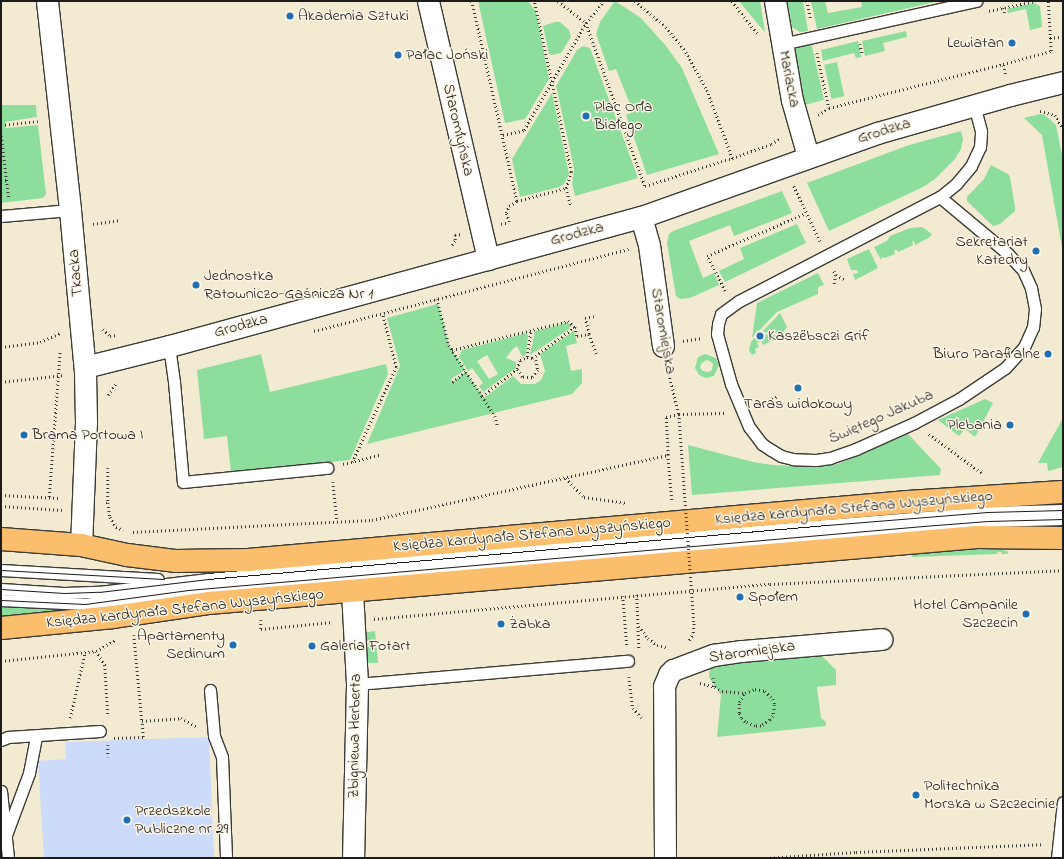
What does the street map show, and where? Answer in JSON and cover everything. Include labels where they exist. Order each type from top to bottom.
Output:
[{"type":"main road","name":"Księdza kardynała Stefana Wyszyńskiego","points":[[1,539],[81,545],[127,555],[175,561],[248,560],[914,510],[1063,492]]},
{"type":"main road","name":"Księdza kardynała Stefana Wyszyńskiego","points":[[1,628],[112,617],[209,602],[957,539],[1000,537],[1063,538]]},
{"type":"street","name":"Tkacka","points":[[47,1],[70,210],[85,367],[86,422],[92,507],[81,545]]},
{"type":"street","name":"Staromłyńska","points":[[428,1],[488,259]]},
{"type":"street","name":"Mariacka","points":[[775,1],[799,128],[808,156]]},
{"type":"street","name":"Grodzka","points":[[85,367],[169,346],[641,217],[808,156],[877,133],[974,105],[1063,82]]},
{"type":"street","name":"Staromiejska","points":[[641,217],[649,245],[656,347]]},
{"type":"street","name":"Zbigniewa Herberta","points":[[352,591],[345,621],[357,684],[353,858]]},
{"type":"street","name":"Staromiejska","points":[[665,858],[664,686],[669,674],[673,670],[713,655],[742,651],[880,639]]},
{"type":"lane","points":[[782,44],[976,1]]},
{"type":"lane","name":"Świętego Jakuba","points":[[940,196],[1016,262],[1027,280],[1035,309],[1033,327],[1024,346],[1005,368],[970,392],[914,423],[845,453],[816,460],[793,459],[781,456],[762,444],[749,427],[731,384],[717,334],[721,314],[733,305],[940,196],[956,184],[965,175],[977,157],[980,147],[981,131],[974,105]]},
{"type":"lane","points":[[6,216],[70,210]]},
{"type":"lane","points":[[169,346],[174,382],[183,482],[329,467]]},
{"type":"lane","points":[[1,589],[64,593],[92,593],[208,578],[914,510],[982,506],[1063,492]]},
{"type":"lane","points":[[914,510],[982,506],[1050,510]]},
{"type":"lane","points":[[914,510],[987,512],[1063,510]]},
{"type":"lane","points":[[1,600],[85,604],[202,589],[828,534],[988,521],[1063,520]]},
{"type":"lane","points":[[828,534],[957,539]]},
{"type":"lane","points":[[1,570],[154,579],[208,578]]},
{"type":"lane","points":[[357,684],[628,661]]},
{"type":"lane","points":[[210,690],[214,736],[222,757],[226,858]]},
{"type":"lane","points":[[1,740],[8,737],[68,733],[105,737]]},
{"type":"lane","points":[[6,835],[29,773],[36,736]]},
{"type":"lane","points":[[1,791],[8,858]]},
{"type":"lane","points":[[1057,858],[1063,802]]},
{"type":"path","points":[[472,1],[517,201]]},
{"type":"path","points":[[534,1],[571,167],[571,177],[566,188],[571,206]]},
{"type":"path","points":[[558,1],[586,23],[645,186],[771,144],[829,108],[1051,51],[1048,1]]},
{"type":"path","points":[[503,135],[524,130],[586,23],[604,1]]},
{"type":"path","points":[[635,1],[666,27],[686,52],[707,90],[730,151]]},
{"type":"path","points":[[732,1],[761,38],[782,44]]},
{"type":"path","points":[[1003,8],[1004,14]]},
{"type":"path","points":[[1050,38],[1058,37]]},
{"type":"path","points":[[859,39],[863,56]]},
{"type":"path","points":[[1003,64],[1006,78]]},
{"type":"path","points":[[1038,110],[1055,115],[1063,129]]},
{"type":"path","points":[[1,125],[60,119]]},
{"type":"path","points":[[1,132],[7,180],[6,216]]},
{"type":"path","points":[[1,181],[7,180]]},
{"type":"path","points":[[792,182],[826,256]]},
{"type":"path","points":[[509,222],[506,213],[509,206],[517,201],[566,188]]},
{"type":"path","points":[[733,305],[707,256],[806,213]]},
{"type":"path","points":[[91,224],[121,220]]},
{"type":"path","points":[[307,333],[649,245]]},
{"type":"path","points":[[836,275],[846,280]]},
{"type":"path","points":[[437,299],[452,350],[495,416],[498,427]]},
{"type":"path","points":[[352,462],[396,367],[382,313]]},
{"type":"path","points":[[594,316],[585,318],[597,355]]},
{"type":"path","points":[[452,350],[568,321],[575,327],[576,336],[589,334]]},
{"type":"path","points":[[61,325],[61,340]]},
{"type":"path","points":[[532,358],[575,327]]},
{"type":"path","points":[[528,357],[531,330]]},
{"type":"path","points":[[656,347],[717,334]]},
{"type":"path","points":[[1,347],[40,342],[55,336]]},
{"type":"path","points":[[49,497],[60,347]]},
{"type":"path","name":"Staromiejska","points":[[656,347],[679,414],[694,622]]},
{"type":"path","points":[[482,396],[517,369],[520,360],[528,357],[532,358],[538,365],[538,370],[532,378],[522,377],[517,369]]},
{"type":"path","points":[[452,382],[466,372]]},
{"type":"path","points":[[1,382],[58,376]]},
{"type":"path","points":[[672,498],[666,417],[679,414]]},
{"type":"path","points":[[946,446],[986,477]]},
{"type":"path","points":[[337,522],[329,467],[380,455]]},
{"type":"path","points":[[1,506],[92,507],[108,503],[109,513],[116,527],[128,532],[372,520],[668,455]]},
{"type":"path","points":[[565,478],[584,497],[634,504]]},
{"type":"path","points":[[1,495],[60,498]]},
{"type":"path","points":[[92,507],[109,513]]},
{"type":"path","points":[[261,620],[261,629],[770,584],[1063,570]]},
{"type":"path","points":[[637,595],[639,654]]},
{"type":"path","points":[[623,596],[628,661]]},
{"type":"path","points":[[639,625],[648,638],[657,645],[675,649]]},
{"type":"path","points":[[108,757],[105,737],[144,737],[133,629]]},
{"type":"path","points":[[96,651],[105,665],[108,718]]},
{"type":"path","points":[[68,733],[70,710],[85,652]]},
{"type":"path","points":[[713,675],[715,687],[726,692],[745,693],[755,689],[766,691],[770,695],[775,705],[773,716],[770,720],[761,726],[755,726],[745,722],[741,718],[739,713],[739,702],[745,693]]},
{"type":"path","points":[[630,691],[632,704]]},
{"type":"path","points":[[142,721],[181,718],[214,736]]},
{"type":"path","points":[[766,858],[1002,844],[1058,844]]},
{"type":"shaded area","name":"Przedszkole Publiczne nr 29","points":[[209,737],[214,858],[44,858],[38,761],[66,759],[65,742]]},
{"type":"green space","points":[[478,1],[528,1],[536,12],[549,79],[525,119],[505,123]]},
{"type":"green space","points":[[615,1],[641,18],[666,46],[682,68],[719,154],[647,175],[626,115],[633,112],[616,69],[609,71],[596,34],[600,22]]},
{"type":"green space","points":[[739,1],[760,1],[765,32],[756,22]]},
{"type":"green space","points":[[787,1],[803,1],[808,31],[800,32],[792,27]]},
{"type":"green space","points":[[811,1],[825,1],[828,13],[862,7],[861,1],[939,1],[817,29]]},
{"type":"green space","points":[[1034,3],[1040,6],[1042,27],[1030,30],[1026,9],[1008,13],[1007,9]]},
{"type":"green space","points":[[560,22],[569,30],[571,37],[561,53],[552,55],[549,54],[543,26]]},
{"type":"green space","points":[[906,31],[907,37],[883,43],[885,51],[865,56],[862,41]]},
{"type":"green space","points":[[858,41],[861,57],[856,58],[854,53],[823,61],[821,50]]},
{"type":"green space","points":[[811,42],[824,100],[804,105],[794,46]]},
{"type":"green space","points":[[583,46],[590,48],[638,178],[575,196],[572,183],[574,171],[573,163],[556,86],[577,50]]},
{"type":"green space","points":[[837,62],[844,96],[832,99],[824,65]]},
{"type":"green space","points":[[552,93],[569,174],[564,184],[559,187],[520,197],[512,159]]},
{"type":"green space","points":[[1,105],[36,105],[37,117],[5,122],[6,128],[38,125],[46,194],[43,198],[1,203]]},
{"type":"green space","points":[[1040,114],[1045,115],[1056,125],[1063,160],[1063,253],[1042,135],[1024,118]]},
{"type":"green space","points":[[961,131],[963,139],[961,149],[955,159],[935,179],[923,187],[829,231],[807,183],[909,145]]},
{"type":"green space","points":[[991,165],[1008,174],[1010,177],[1015,207],[1015,211],[1000,224],[993,226],[967,201],[967,197],[984,179]]},
{"type":"green space","points":[[782,191],[792,213],[734,236],[730,225],[689,241],[703,278],[714,273],[719,285],[690,298],[680,299],[676,296],[667,243],[669,234],[673,231]]},
{"type":"green space","points":[[797,224],[806,243],[725,282],[719,271],[744,259],[740,248]]},
{"type":"green space","points":[[922,227],[932,234],[930,237],[915,245],[914,241],[912,242],[913,245],[898,252],[896,249],[894,251],[895,254],[885,258],[882,257],[881,260],[874,247],[887,241],[890,236],[910,228]]},
{"type":"green space","points":[[869,249],[878,268],[855,280],[853,274],[858,273],[857,270],[851,270],[847,259]]},
{"type":"green space","points":[[818,273],[824,285],[818,287],[818,294],[777,312],[752,338],[757,303]]},
{"type":"green space","points":[[438,304],[449,345],[465,370],[451,379],[452,382],[466,372],[484,398],[513,376],[521,384],[535,384],[541,380],[545,371],[540,354],[574,331],[577,343],[566,346],[571,371],[582,369],[582,383],[572,394],[367,444],[400,366],[387,318]]},
{"type":"green space","points":[[780,313],[787,327],[782,334],[762,332]]},
{"type":"green space","points":[[567,323],[571,324],[569,329],[530,355],[535,331]]},
{"type":"green space","points":[[527,333],[528,336],[526,355],[522,356],[517,346],[506,358],[516,362],[516,368],[483,392],[479,386],[483,383],[472,368],[468,371],[459,357],[462,350]],"holes":[[[487,355],[498,374],[489,379],[477,361]]]},
{"type":"green space","points":[[758,334],[783,336],[763,345],[761,341],[757,343],[759,347],[755,349],[756,353],[752,355],[749,350],[751,342]]},
{"type":"green space","points":[[261,354],[270,392],[386,364],[388,374],[350,460],[231,472],[227,436],[204,439],[197,370]]},
{"type":"green space","points":[[705,354],[716,358],[719,365],[714,376],[706,378],[699,375],[695,368],[698,357]],"holes":[[[706,360],[713,364],[712,370],[709,372],[703,371],[700,368],[701,364]]]},
{"type":"green space","points":[[985,399],[993,403],[975,437],[965,429],[959,436],[938,420]]},
{"type":"green space","points":[[1063,418],[1063,467],[1048,471],[1047,463],[1038,463]]},
{"type":"green space","points":[[908,434],[941,469],[940,475],[692,495],[688,445],[753,462],[772,465],[817,467],[838,464]]},
{"type":"green space","points":[[994,547],[1009,552],[1007,554],[998,552],[997,554],[913,557],[909,553]]},
{"type":"green space","points":[[1,606],[57,610],[57,611],[1,617]]},
{"type":"green space","points":[[375,631],[378,663],[363,663],[362,633]]},
{"type":"green space","points":[[822,656],[836,670],[836,685],[817,687],[821,718],[826,722],[826,726],[717,737],[721,695],[709,677],[710,665]]},
{"type":"tram line","points":[[1,589],[64,593],[99,592],[208,579],[827,525],[987,512],[1063,510]]},
{"type":"tram line","points":[[1,600],[85,604],[188,590],[923,526],[988,521],[1063,519]]},
{"type":"tram line","points":[[1,570],[164,579]]},
{"type":"place","name":"Akademia Sztuki","points":[[290,16]]},
{"type":"place","name":"Lewiatan","points":[[1012,43]]},
{"type":"place","name":"Pałac Joński","points":[[398,55]]},
{"type":"place","name":"Plac Orła Białego","points":[[586,116]]},
{"type":"place","name":"Sekretariat Katedry","points":[[1036,251]]},
{"type":"place","name":"Jednostka Ratowniczo-Gaśnicza Nr 1","points":[[196,285]]},
{"type":"place","name":"Kaszëbsczi Grif","points":[[760,336]]},
{"type":"place","name":"Biuro Parafialne","points":[[1048,354]]},
{"type":"place","name":"Taras widokowy","points":[[798,388]]},
{"type":"place","name":"Plebania","points":[[1010,425]]},
{"type":"place","name":"Brama Portowa I","points":[[24,435]]},
{"type":"place","name":"Społem","points":[[740,597]]},
{"type":"place","name":"Hotel Campanile Szczecin","points":[[1026,614]]},
{"type":"place","name":"Żabka","points":[[501,624]]},
{"type":"place","name":"Apartamenty Sedinum","points":[[233,645]]},
{"type":"place","name":"Galeria Fotart","points":[[312,646]]},
{"type":"place","name":"Politechnika Morska w Szczecinie","points":[[916,795]]},
{"type":"place","name":"Przedszkole Publiczne nr 29","points":[[127,820]]}]
